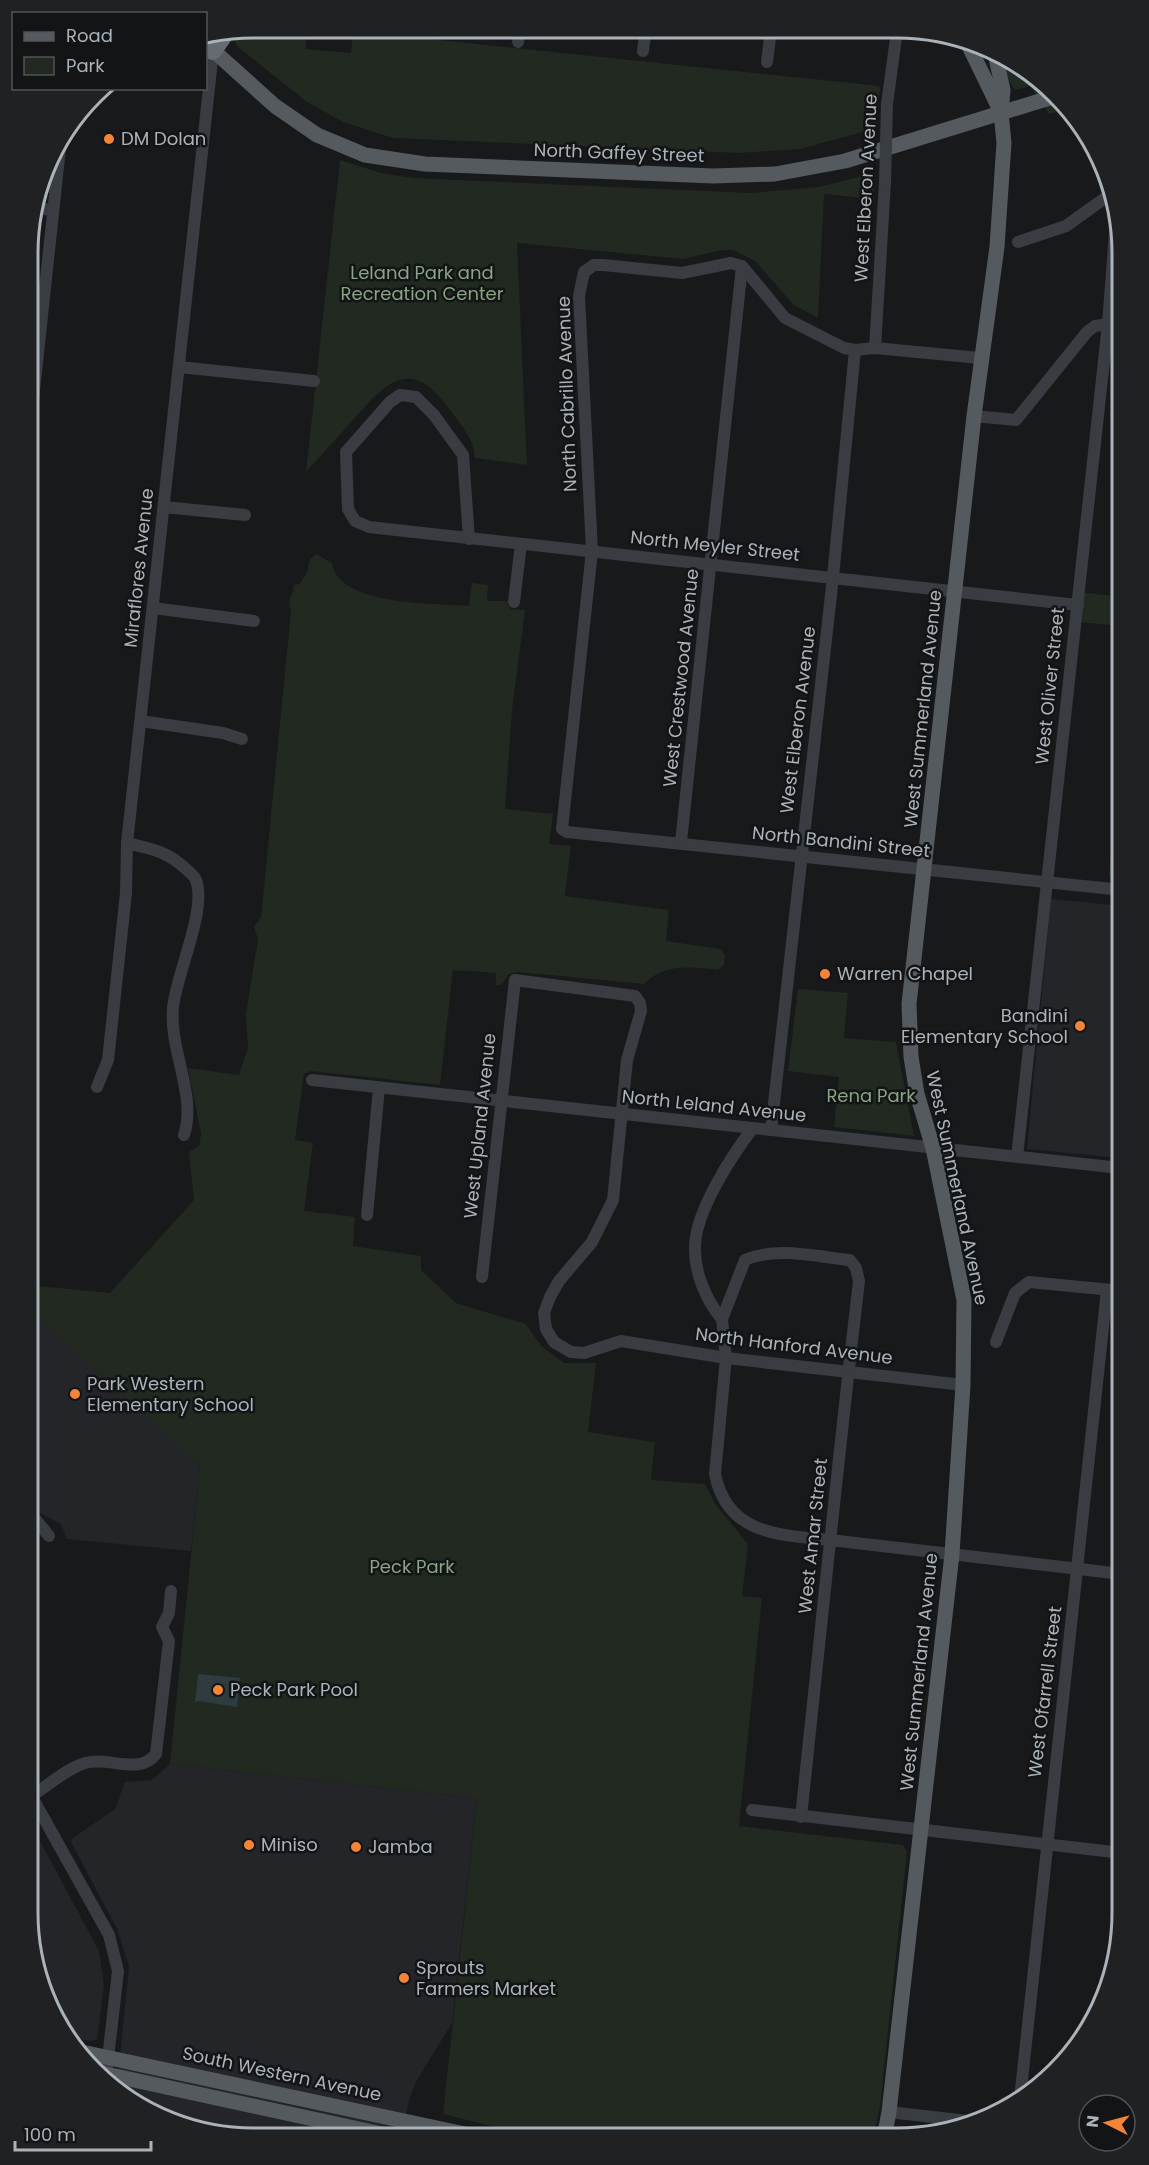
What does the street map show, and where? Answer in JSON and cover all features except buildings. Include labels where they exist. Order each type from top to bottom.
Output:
[{"type":"main road","name":"North Gaffey Street","points":[[210,43],[275,106],[317,135],[365,154],[415,164],[713,176],[775,174],[845,161],[1047,99]]},
{"type":"main road","points":[[972,51],[1001,112]]},
{"type":"main road","name":"West Summerland Avenue","points":[[886,2128],[922,1831],[952,1554],[963,1385],[964,1300],[933,1148],[917,1094],[908,1030],[911,973],[925,869],[980,358],[997,247],[1004,143],[1001,112],[1003,90],[997,62]]},
{"type":"main road","name":"South Western Avenue","points":[[90,2053],[408,2128]]},
{"type":"main road","name":"South Western Avenue","points":[[113,2076],[355,2128]]},
{"type":"street","points":[[518,42],[519,38]]},
{"type":"street","points":[[643,51],[645,38]]},
{"type":"street","points":[[767,62],[770,38]]},
{"type":"street","name":"West Elberon Avenue","points":[[875,348],[885,183],[887,104],[896,38]]},
{"type":"street","name":"Miraflores Avenue","points":[[207,73],[210,43]]},
{"type":"street","name":"Miraflores Avenue","points":[[97,1088],[108,1060],[205,90]]},
{"type":"street","points":[[38,352],[59,160]]},
{"type":"street","points":[[1018,242],[1066,226],[1104,198]]},
{"type":"street","points":[[42,209],[53,210]]},
{"type":"street","name":"North Cabrillo Avenue","points":[[592,551],[579,296],[584,272],[594,265],[682,273],[731,263],[742,267]]},
{"type":"street","points":[[742,267],[785,318],[844,348],[855,350],[875,348],[980,358]]},
{"type":"street","name":"West Crestwood Avenue","points":[[681,842],[742,267]]},
{"type":"street","name":"West Oliver Street","points":[[1017,1157],[1112,272]]},
{"type":"street","points":[[974,416],[1016,420],[1087,332],[1095,326],[1108,324]]},
{"type":"street","name":"West Elberon Avenue","points":[[771,1130],[833,577],[855,350]]},
{"type":"street","points":[[178,367],[314,381]]},
{"type":"street","name":"North Meyler Street","points":[[469,539],[463,455],[434,415],[416,397],[400,395],[390,402],[346,452],[348,509],[352,518],[369,527],[469,539],[1078,604]]},
{"type":"street","points":[[164,507],[245,515]]},
{"type":"street","points":[[514,602],[521,544]]},
{"type":"street","name":"North Bandini Street","points":[[592,551],[561,824],[567,832],[681,842],[1112,889]]},
{"type":"street","points":[[153,608],[254,621]]},
{"type":"street","points":[[141,721],[224,732],[242,739]]},
{"type":"street","points":[[128,843],[170,854],[195,878],[199,910],[177,980],[172,1010],[174,1040],[189,1113],[184,1135]]},
{"type":"street","name":"West Upland Avenue","points":[[482,1277],[515,980],[635,996],[640,1003],[641,1011],[627,1060],[620,1114]]},
{"type":"street","name":"North Leland Avenue","points":[[312,1080],[1111,1167]]},
{"type":"street","points":[[367,1215],[379,1088]]},
{"type":"street","name":"North Hanford Avenue","points":[[620,1114],[613,1200],[592,1242],[559,1281],[544,1313],[546,1329],[554,1342],[571,1352],[584,1353],[621,1341],[726,1358],[963,1385]]},
{"type":"street","points":[[753,1128],[738,1148],[706,1208],[694,1245],[697,1265],[712,1308],[722,1319],[726,1358],[715,1474],[718,1490],[750,1526],[766,1533],[1112,1573]]},
{"type":"street","name":"West Amar Street","points":[[722,1319],[746,1260],[758,1254],[850,1260],[856,1268],[859,1281],[801,1817]]},
{"type":"street","points":[[996,1342],[1015,1293],[1029,1282],[1112,1290]]},
{"type":"street","name":"West Ofarrell Street","points":[[1021,2087],[1107,1290]]},
{"type":"street","points":[[38,1523],[48,1536]]},
{"type":"street","points":[[38,1787],[84,1763],[103,1761],[138,1765],[151,1761],[156,1754],[169,1641],[162,1627],[169,1613],[171,1591]]},
{"type":"street","points":[[38,1806],[109,1935],[118,1971],[108,2056],[103,2068]]},
{"type":"street","points":[[752,1810],[1112,1852]]},
{"type":"street","points":[[889,2112],[954,2119]]},
{"type":"shaded area","name":"Bandini Elementary School","points":[[1051,899],[1112,905],[1112,1157],[1027,1149]]},
{"type":"shaded area","name":"Park Western Elementary School","points":[[38,1319],[44,1321],[200,1466],[191,1551],[67,1539],[61,1524],[38,1512]]},
{"type":"shaded area","name":"Peck Park Pool","points":[[198,1674],[240,1678],[237,1707],[198,1701],[195,1703]]},
{"type":"shaded area","points":[[170,1764],[477,1798],[452,2023],[417,2080],[409,2100],[404,2128],[224,2126],[170,2111],[145,2099],[118,2080],[129,1967],[117,1929],[70,1840],[115,1809],[125,1782],[152,1780]]},
{"type":"shaded area","points":[[38,1837],[99,1951],[104,1986],[97,2039],[91,2041],[79,2039],[66,2020],[45,1968],[38,1927]]},
{"type":"green space","points":[[306,38],[306,49],[351,53],[352,38],[420,38],[880,86],[877,128],[800,149],[739,153],[393,138],[343,122],[307,102],[238,47],[234,39]]},
{"type":"green space","points":[[1004,66],[1049,100],[1058,112],[1049,114],[1030,86],[1015,90]]},
{"type":"green space","name":"Leland Park and Recreation Center","points":[[340,160],[381,173],[413,178],[751,193],[818,187],[874,173],[874,199],[824,194],[818,318],[794,305],[755,261],[733,250],[722,250],[683,259],[517,243],[527,465],[475,458],[469,437],[447,406],[421,382],[409,379],[397,381],[375,396],[306,472]]},
{"type":"green space","name":"Peck Park","points":[[316,554],[332,563],[338,577],[351,587],[369,595],[390,600],[469,606],[472,583],[488,585],[487,601],[506,601],[510,609],[525,610],[512,711],[505,809],[553,814],[549,844],[571,846],[565,896],[669,910],[666,941],[721,949],[725,956],[724,965],[718,970],[679,968],[652,977],[644,984],[518,972],[509,974],[501,985],[496,985],[496,973],[453,970],[440,1085],[311,1071],[304,1074],[295,1140],[313,1143],[304,1211],[355,1217],[353,1246],[421,1256],[421,1270],[456,1303],[526,1324],[541,1346],[564,1363],[596,1363],[588,1432],[655,1442],[651,1480],[705,1484],[716,1505],[748,1544],[742,1596],[762,1598],[739,1826],[903,1845],[907,1852],[880,2107],[875,2128],[499,2128],[443,2114],[477,1798],[170,1764],[200,1466],[44,1322],[38,1320],[38,1286],[110,1293],[194,1200],[189,1152],[199,1146],[201,1134],[188,1068],[239,1075],[248,1048],[246,1014],[258,939],[254,927],[261,917],[291,611],[289,600],[294,585],[300,584],[307,572],[310,559]]},
{"type":"green space","points":[[1080,592],[1112,596],[1112,625],[1077,622]]},
{"type":"green space","points":[[1112,845],[1112,875],[1109,875]]},
{"type":"green space","name":"Rena Park","points":[[798,989],[848,993],[844,1038],[896,1042],[914,1136],[834,1127],[839,1077],[788,1071]]},
{"type":"place","name":"DM Dolan","points":[[109,139]]},
{"type":"place","name":"Warren Chapel","points":[[825,974]]},
{"type":"place","name":"Bandini Elementary School","points":[[1080,1026]]},
{"type":"place","name":"Park Western Elementary School","points":[[75,1394]]},
{"type":"place","name":"Peck Park Pool","points":[[218,1690]]},
{"type":"place","name":"Miniso","points":[[249,1845]]},
{"type":"place","name":"Jamba","points":[[356,1847]]},
{"type":"place","name":"Sprouts Farmers Market","points":[[404,1978]]}]
